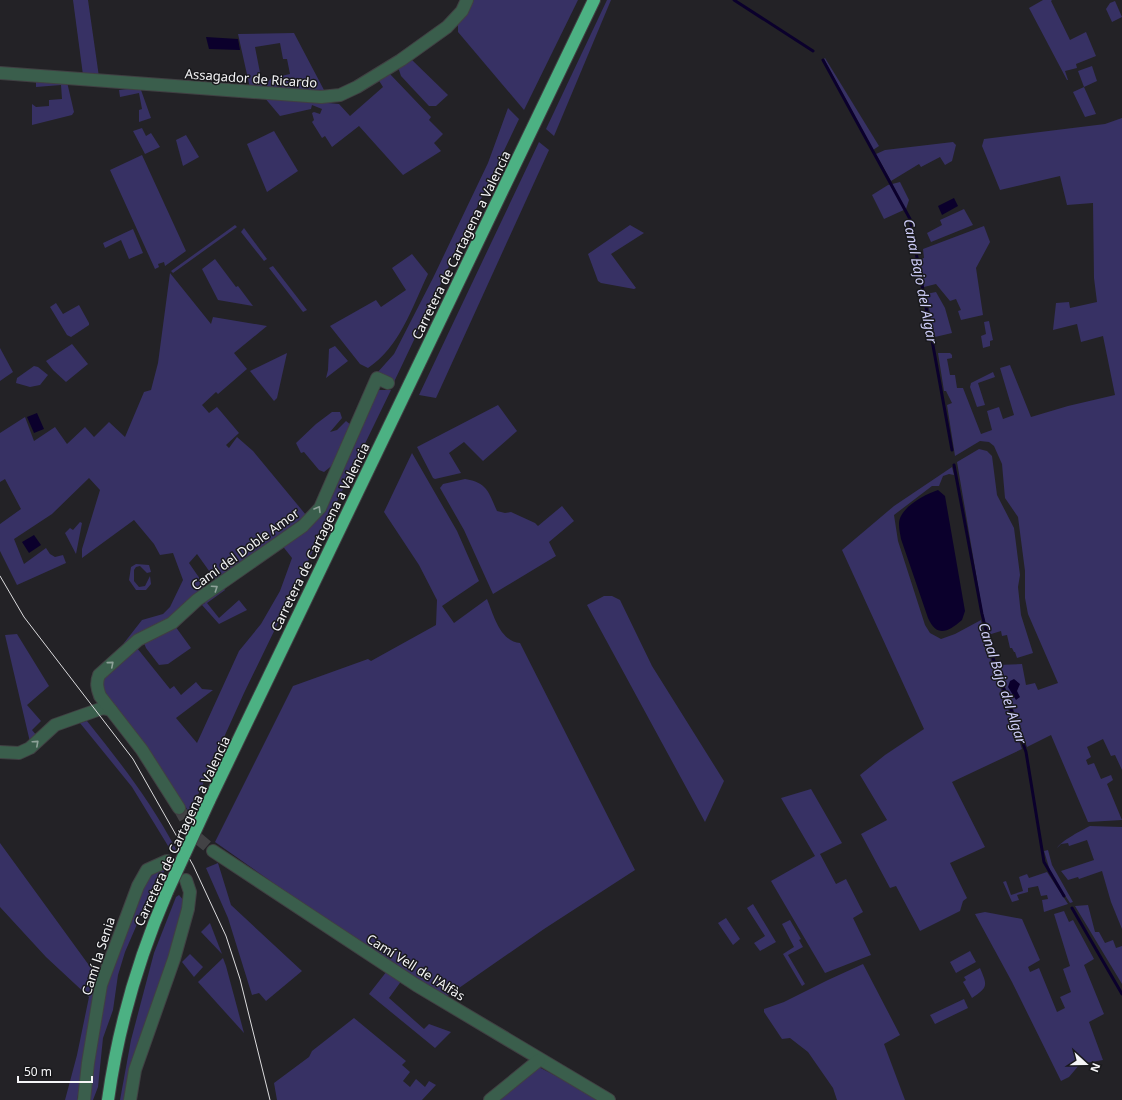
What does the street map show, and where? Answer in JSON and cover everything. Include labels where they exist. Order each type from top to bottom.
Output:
[{"type":"highway","name":"Carretera de Cartagena a Valencia","points":[[108,1100],[117,1045],[135,976],[166,892],[594,0]]},
{"type":"street","name":"Assagador de Ricardo","points":[[0,73],[321,97],[340,95],[364,83],[447,27],[462,11],[467,0]]},
{"type":"street","name":"Camí del Doble Amor","points":[[100,696],[97,690],[99,675],[138,640],[172,623],[197,600],[303,526],[315,515],[320,508],[382,380]]},
{"type":"street","points":[[100,696],[142,750],[179,808]]},
{"type":"street","points":[[95,711],[100,704],[100,696]]},
{"type":"street","points":[[0,752],[19,753],[30,748],[55,725],[103,708],[112,710]]},
{"type":"street","name":"Camí Vell de l'Alfàs","points":[[213,851],[416,985],[609,1100]]},
{"type":"street","name":"Camí la Senia","points":[[84,1100],[88,1063],[101,985],[138,886],[147,870],[167,861]]},
{"type":"street","points":[[130,1100],[135,1070],[174,959],[188,909],[190,892],[186,880]]},
{"type":"street","points":[[490,1100],[540,1060]]},
{"type":"shaded area","points":[[73,0],[88,0],[99,77],[83,75]]},
{"type":"shaded area","points":[[474,0],[578,0],[524,110],[458,32],[458,24]]},
{"type":"shaded area","points":[[607,0],[611,0],[554,136],[546,129]]},
{"type":"shaded area","points":[[1043,0],[1052,0],[1051,1],[1070,40],[1086,32],[1096,56],[1076,64],[1077,68],[1065,71],[1068,80],[1029,8]]},
{"type":"shaded area","points":[[1115,1],[1122,17],[1112,22],[1106,9],[1110,3]]},
{"type":"shaded area","points":[[294,33],[324,90],[267,89],[267,82],[272,78],[290,74],[287,59],[283,59],[280,43],[255,47],[263,88],[250,88],[238,34]]},
{"type":"shaded area","points":[[206,37],[238,39],[240,50],[209,49]]},
{"type":"shaded area","points":[[825,58],[879,146],[873,150],[824,59]]},
{"type":"shaded area","points":[[411,59],[448,95],[436,106],[429,106],[401,76],[398,67]]},
{"type":"shaded area","points":[[1092,66],[1097,81],[1084,87],[1078,71]]},
{"type":"shaded area","points":[[389,73],[431,117],[429,120],[443,134],[434,143],[441,151],[403,175],[359,126],[332,147],[325,136],[322,138],[312,122],[314,120],[312,113],[314,112],[320,114],[322,109],[312,105],[311,109],[280,116],[264,97],[339,104],[350,116],[383,87],[378,79]]},
{"type":"shaded area","points":[[36,81],[67,82],[74,112],[72,115],[32,125],[32,104],[36,107],[49,106],[49,100],[62,99],[61,85],[36,87]]},
{"type":"shaded area","points":[[1084,87],[1096,114],[1085,117],[1073,92]]},
{"type":"shaded area","points":[[119,90],[141,90],[151,118],[139,122],[139,110],[142,109],[139,93],[120,97]]},
{"type":"shaded area","points":[[508,108],[519,119],[394,382],[377,373],[394,354],[433,278],[488,163]]},
{"type":"shaded area","points":[[1122,118],[1122,770],[1115,755],[1111,756],[1103,739],[1087,747],[1091,757],[1086,760],[1088,765],[1094,763],[1101,779],[1111,775],[1113,780],[1107,784],[1122,820],[1088,822],[1051,735],[1027,747],[997,665],[1022,664],[1026,685],[1035,683],[1038,690],[1058,683],[1028,614],[1025,598],[1025,571],[1018,517],[1005,498],[1002,464],[994,446],[989,442],[980,441],[955,456],[947,405],[952,403],[946,391],[944,391],[938,353],[950,353],[952,355],[952,358],[947,359],[950,375],[955,375],[957,388],[963,388],[981,434],[992,430],[987,411],[999,407],[1003,419],[1014,415],[1000,368],[1010,365],[1031,417],[1068,406],[1115,395],[1103,336],[1081,342],[1077,324],[1053,330],[1056,303],[1069,302],[1070,308],[1097,302],[1094,278],[1093,203],[1067,205],[1060,176],[1000,190],[982,146],[984,139],[1105,124]]},
{"type":"shaded area","points":[[142,128],[146,136],[151,133],[160,147],[145,154],[133,131]]},
{"type":"shaded area","points":[[274,131],[298,171],[267,192],[247,144]]},
{"type":"shaded area","points":[[186,135],[199,157],[183,166],[176,140]]},
{"type":"shaded area","points":[[539,142],[549,150],[436,398],[419,395]]},
{"type":"shaded area","points":[[953,142],[956,145],[952,161],[945,165],[940,157],[921,167],[919,164],[891,181],[876,154],[885,150]]},
{"type":"shaded area","points":[[142,155],[186,251],[165,266],[164,262],[158,264],[159,267],[155,269],[110,170]]},
{"type":"shaded area","points":[[900,182],[909,200],[906,209],[884,219],[872,195],[888,185]]},
{"type":"shaded area","points":[[954,198],[958,206],[942,215],[938,206]]},
{"type":"shaded area","points":[[964,209],[973,225],[931,242],[927,233],[942,225],[940,220]]},
{"type":"shaded area","points":[[235,225],[237,227],[173,273],[171,271]]},
{"type":"shaded area","points":[[630,225],[644,233],[611,254],[636,288],[634,289],[601,283],[598,281],[588,254]]},
{"type":"shaded area","points":[[984,226],[990,242],[976,268],[983,315],[961,320],[958,311],[961,310],[956,299],[950,301],[936,284],[924,287],[919,259],[924,258],[923,249]]},
{"type":"shaded area","points":[[244,228],[267,259],[264,261],[241,232]]},
{"type":"shaded area","points":[[133,229],[143,253],[129,259],[121,240],[105,248],[103,243]]},
{"type":"shaded area","points":[[412,254],[428,274],[397,338],[389,349],[368,368],[360,364],[330,326],[376,300],[381,307],[406,290],[392,268]]},
{"type":"shaded area","points":[[215,259],[236,287],[238,286],[253,306],[218,300],[202,269]]},
{"type":"shaded area","points":[[273,266],[307,310],[303,312],[269,268]]},
{"type":"shaded area","points":[[170,273],[211,324],[213,317],[267,326],[234,353],[247,369],[218,394],[216,392],[202,405],[209,413],[217,407],[239,433],[226,445],[229,448],[237,437],[253,451],[306,515],[217,582],[197,554],[189,563],[207,589],[172,620],[122,649],[124,643],[142,620],[163,614],[170,607],[183,580],[173,553],[160,555],[154,544],[134,520],[82,558],[82,549],[100,490],[89,478],[52,514],[14,539],[24,564],[46,548],[50,554],[55,557],[63,555],[66,563],[17,585],[0,551],[0,524],[21,509],[5,479],[0,482],[0,433],[25,417],[34,441],[55,427],[67,444],[85,427],[94,437],[109,422],[125,437],[144,392],[151,390],[158,363]]},
{"type":"shaded area","points":[[936,292],[945,308],[952,333],[935,337],[926,294]]},
{"type":"shaded area","points":[[56,303],[63,314],[79,305],[89,325],[71,337],[67,335],[50,307]]},
{"type":"shaded area","points":[[989,321],[993,340],[990,341],[990,346],[983,348],[981,336],[986,334],[984,322]]},
{"type":"shaded area","points":[[72,344],[88,364],[66,382],[46,361]]},
{"type":"shaded area","points":[[335,346],[348,361],[326,378],[329,349]]},
{"type":"shaded area","points":[[0,348],[13,372],[0,381]]},
{"type":"shaded area","points":[[287,353],[277,398],[274,401],[250,371]]},
{"type":"shaded area","points":[[34,366],[38,367],[48,375],[40,385],[30,387],[16,383],[17,378]]},
{"type":"shaded area","points":[[993,372],[995,377],[978,383],[985,405],[977,407],[970,387],[971,383]]},
{"type":"shaded area","points":[[378,390],[391,390],[244,693],[197,797],[191,815],[161,770],[103,692],[102,678],[137,648],[170,689],[174,686],[181,695],[196,682],[202,689],[213,690],[176,718],[197,743],[239,651],[261,624],[280,591],[292,558],[281,544],[311,523]]},
{"type":"shaded area","points":[[498,405],[517,431],[483,461],[464,442],[449,453],[461,473],[435,479],[433,478],[417,447]]},
{"type":"shaded area","points":[[332,412],[340,412],[342,418],[330,432],[337,430],[346,421],[351,425],[334,464],[324,472],[319,470],[304,452],[301,453],[296,443],[316,424]]},
{"type":"shaded area","points":[[37,413],[44,429],[34,433],[27,417]]},
{"type":"shaded area","points":[[979,449],[987,451],[992,456],[997,495],[1014,528],[1020,575],[1018,587],[1021,615],[1033,653],[1017,658],[1015,652],[1012,648],[1010,648],[1007,635],[1002,636],[1001,631],[988,635],[982,609],[957,462]]},
{"type":"shaded area","points":[[412,453],[457,531],[479,581],[442,606],[454,623],[487,599],[495,620],[503,633],[507,638],[520,643],[635,870],[544,929],[446,997],[299,901],[215,842],[293,686],[368,659],[371,661],[436,625],[437,600],[419,565],[384,512]]},
{"type":"shaded area","points":[[952,467],[954,475],[949,474],[943,476],[939,486],[932,486],[894,515],[898,541],[925,625],[930,633],[941,639],[955,634],[981,620],[988,652],[1022,749],[952,782],[985,847],[950,863],[967,898],[963,901],[960,911],[920,931],[896,886],[890,888],[861,834],[887,820],[860,775],[885,755],[924,729],[842,550],[894,506]]},
{"type":"shaded area","points":[[465,479],[472,480],[486,489],[497,511],[505,513],[511,512],[535,523],[538,526],[562,506],[574,521],[549,542],[556,556],[493,594],[464,530],[440,488],[443,484]]},
{"type":"shaded area","points":[[938,490],[945,496],[965,611],[962,620],[952,628],[943,631],[939,631],[935,628],[928,618],[901,539],[899,525],[901,516],[908,507],[928,494]]},
{"type":"shaded area","points":[[80,522],[82,523],[76,554],[65,533],[70,528],[73,530]]},
{"type":"shaded area","points":[[34,535],[41,545],[29,553],[22,542]]},
{"type":"shaded area","points":[[136,564],[149,565],[151,572],[147,573],[140,566],[136,567],[134,570],[134,581],[139,587],[145,586],[150,576],[151,584],[146,590],[136,590],[129,580],[131,567]]},
{"type":"shaded area","points":[[222,586],[225,590],[207,603],[219,618],[239,600],[247,610],[219,624],[202,605],[205,603],[202,600]]},
{"type":"shaded area","points":[[604,596],[612,596],[620,600],[652,666],[724,781],[705,822],[587,605]]},
{"type":"shaded area","points":[[175,626],[191,648],[168,664],[159,665],[144,643]]},
{"type":"shaded area","points":[[17,634],[49,686],[27,705],[41,721],[32,730],[37,736],[30,742],[5,635]]},
{"type":"shaded area","points":[[1014,679],[1020,684],[1017,691],[1020,697],[1016,700],[1008,687],[1010,681]]},
{"type":"shaded area","points":[[87,721],[146,799],[176,849],[173,854],[132,787],[80,723]]},
{"type":"shaded area","points":[[811,789],[842,843],[820,854],[836,884],[846,879],[863,912],[853,918],[871,955],[825,973],[771,881],[815,856],[781,798]]},
{"type":"shaded area","points":[[1090,826],[1122,827],[1122,929],[1111,902],[1102,871],[1079,879],[1078,877],[1068,880],[1061,871],[1094,860],[1087,840],[1069,846],[1068,843],[1061,844],[1057,848],[1059,845],[1067,839]]},
{"type":"shaded area","points":[[0,843],[99,979],[77,1100],[65,1100],[77,1055],[89,997],[46,957],[0,907]]},
{"type":"shaded area","points":[[1048,850],[1052,865],[1073,902],[1070,903],[1051,874],[1044,851]]},
{"type":"shaded area","points":[[218,863],[231,905],[302,971],[266,1001],[259,993],[252,995],[228,918],[206,868]]},
{"type":"shaded area","points":[[167,865],[162,876],[157,880],[151,892],[125,952],[118,975],[113,1010],[103,1038],[98,1087],[93,1100],[88,1100],[104,984],[146,877]]},
{"type":"shaded area","points":[[1047,872],[1068,904],[1044,912],[1042,900],[1048,899],[1047,895],[1041,896],[1038,886],[1028,888],[1028,892],[1017,895],[1019,900],[1012,902],[1003,882],[1006,881],[1011,895],[1023,891],[1019,877],[1027,874],[1029,878]]},
{"type":"shaded area","points":[[179,895],[185,902],[126,1100],[120,1100],[131,1040],[154,953],[176,897]]},
{"type":"shaded area","points":[[753,904],[776,942],[760,951],[754,943],[765,936],[747,908]]},
{"type":"shaded area","points":[[1088,905],[1095,932],[1099,932],[1105,943],[1113,940],[1116,948],[1122,946],[1122,984],[1075,906]]},
{"type":"shaded area","points":[[1064,911],[1069,922],[1073,920],[1094,959],[1084,965],[1104,1014],[1089,1022],[1103,1060],[1080,1064],[1069,1077],[1061,1081],[1012,982],[975,914],[985,912],[1022,919],[1040,960],[1028,967],[1030,972],[1039,968],[1057,1012],[1065,1008],[1060,997],[1071,992],[1063,969],[1070,966],[1054,914]]},
{"type":"shaded area","points":[[726,918],[740,939],[733,945],[718,923]]},
{"type":"shaded area","points":[[790,920],[801,939],[799,940],[803,947],[788,955],[805,984],[802,986],[783,954],[794,947],[782,924]]},
{"type":"shaded area","points":[[210,923],[222,954],[201,932]]},
{"type":"shaded area","points":[[970,951],[976,962],[956,973],[950,962]]},
{"type":"shaded area","points":[[190,954],[203,967],[194,977],[182,962]]},
{"type":"shaded area","points":[[223,958],[226,966],[244,1033],[198,982]]},
{"type":"shaded area","points":[[863,964],[900,1035],[884,1044],[905,1100],[837,1100],[833,1088],[808,1052],[790,1038],[782,1039],[764,1012],[764,1009],[784,1002]]},
{"type":"shaded area","points":[[980,968],[985,985],[981,991],[972,998],[963,982],[966,980],[964,977]]},
{"type":"shaded area","points":[[387,971],[402,980],[389,998],[424,1029],[429,1024],[451,1032],[435,1048],[369,994]]},
{"type":"shaded area","points":[[964,999],[968,1008],[935,1024],[930,1015]]},
{"type":"shaded area","points":[[354,1018],[406,1061],[402,1065],[410,1072],[403,1081],[410,1087],[416,1079],[425,1087],[429,1081],[436,1085],[422,1100],[277,1100],[274,1083],[309,1057],[312,1051]]},
{"type":"shaded area","points":[[537,1066],[601,1100],[496,1100]]},
{"type":"waterway","name":"Canal Bajo del Algar","points":[[734,0],[813,51]]},
{"type":"waterway","name":"Canal Bajo del Algar","points":[[823,60],[910,219],[952,450]]},
{"type":"waterway","name":"Canal Bajo del Algar","points":[[954,465],[982,614],[993,658],[1026,752],[1044,862],[1064,896]]},
{"type":"waterway","name":"Canal Bajo del Algar","points":[[1072,908],[1122,994]]},
{"type":"tunnel","points":[[179,808],[194,835],[213,851]]},
{"type":"tram line","points":[[0,576],[24,617],[133,759],[193,865],[226,936],[240,979],[270,1100]]}]
